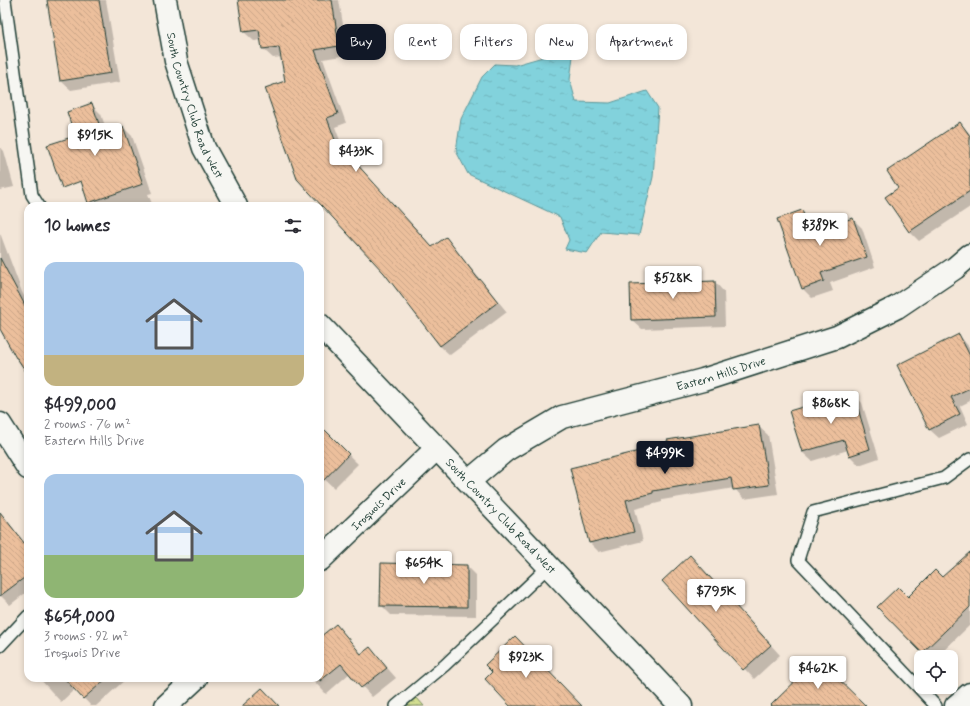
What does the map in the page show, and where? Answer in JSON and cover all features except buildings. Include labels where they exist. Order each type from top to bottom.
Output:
[{"type":"street","name":"South Country Club Road West","points":[[165,0],[176,61],[204,148],[234,202]]},
{"type":"street","name":"Eastern Hills Drive","points":[[469,481],[506,450],[562,417],[703,380],[837,337],[897,307],[955,268],[970,255]]},
{"type":"street","name":"South Country Club Road West","points":[[324,331],[436,449],[469,481],[681,706]]},
{"type":"street","points":[[0,424],[24,462]]},
{"type":"street","name":"Iroquois Drive","points":[[324,556],[436,449]]},
{"type":"street","points":[[166,706],[192,682]]},
{"type":"street","points":[[956,706],[970,694]]},
{"type":"lane","points":[[5,0],[32,195],[36,202]]},
{"type":"lane","points":[[936,706],[798,560],[812,512],[944,478],[970,459]]},
{"type":"lane","points":[[396,706],[478,635],[549,566]]},
{"type":"lane","points":[[0,646],[24,620]]},
{"type":"green space","points":[[416,697],[424,706],[406,706]]},
{"type":"water","points":[[535,59],[572,60],[570,80],[576,102],[610,103],[647,91],[658,108],[653,177],[639,235],[601,232],[587,253],[565,249],[569,240],[560,217],[468,174],[456,151],[461,119],[482,77],[495,64],[515,65]]}]
